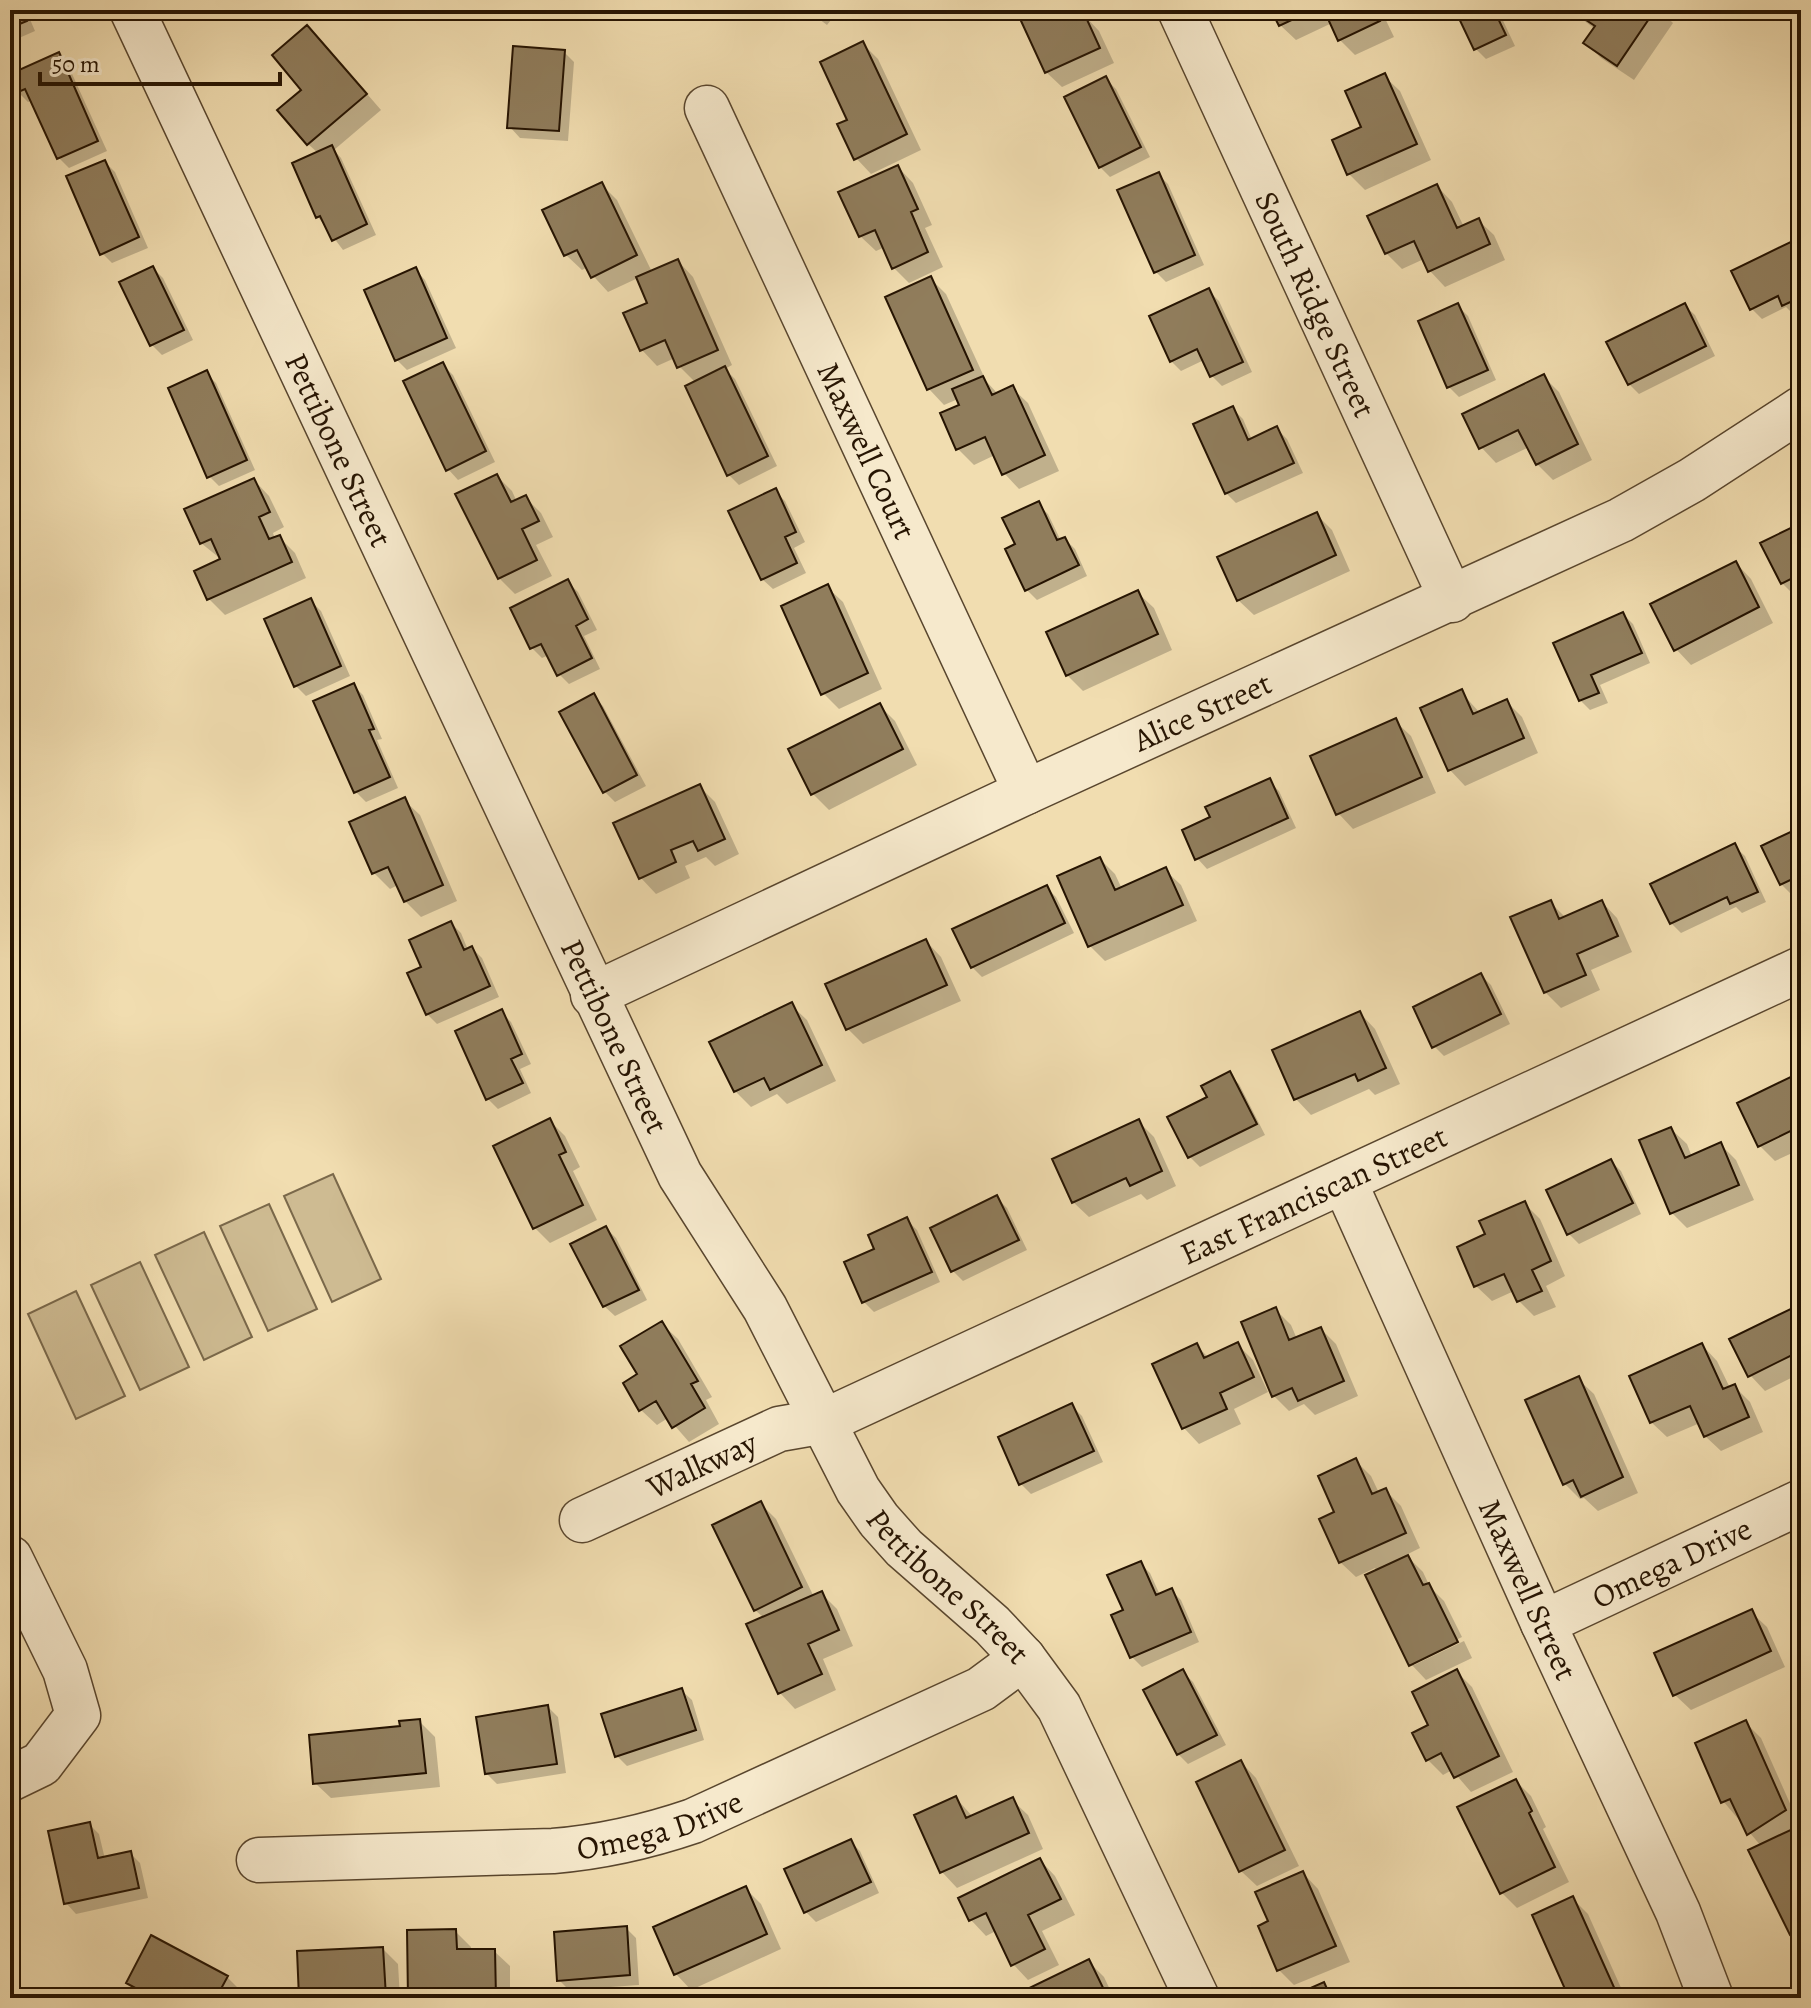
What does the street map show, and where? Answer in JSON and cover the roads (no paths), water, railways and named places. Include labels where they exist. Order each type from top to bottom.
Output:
[{"type":"street","name":"Pettibone Street","points":[[132,10],[680,1175],[765,1308],[858,1490],[879,1520],[904,1548],[992,1625],[1043,1682],[1073,1733],[1197,1998]]},
{"type":"street","name":"South Ridge Street","points":[[1180,10],[1452,600]]},
{"type":"street","name":"Maxwell Court","points":[[707,108],[1026,792]]},
{"type":"street","name":"Alice Street","points":[[593,995],[1026,792],[1452,600],[1656,502],[1801,409]]},
{"type":"street","name":"East Franciscan Street","points":[[825,1421],[1801,969]]},
{"type":"street","name":"Maxwell Street","points":[[1344,1181],[1543,1623],[1678,1912],[1711,1998]]},
{"type":"street","name":"Walkway","points":[[582,1520],[779,1429],[825,1421]]},
{"type":"street","name":"Omega Drive","points":[[1543,1623],[1801,1502]]},
{"type":"street","points":[[10,1558],[65,1670],[78,1715],[41,1764],[10,1779]]},
{"type":"street","name":"Omega Drive","points":[[259,1860],[553,1851],[601,1847],[648,1836],[693,1821],[981,1689],[1023,1658]]}]
